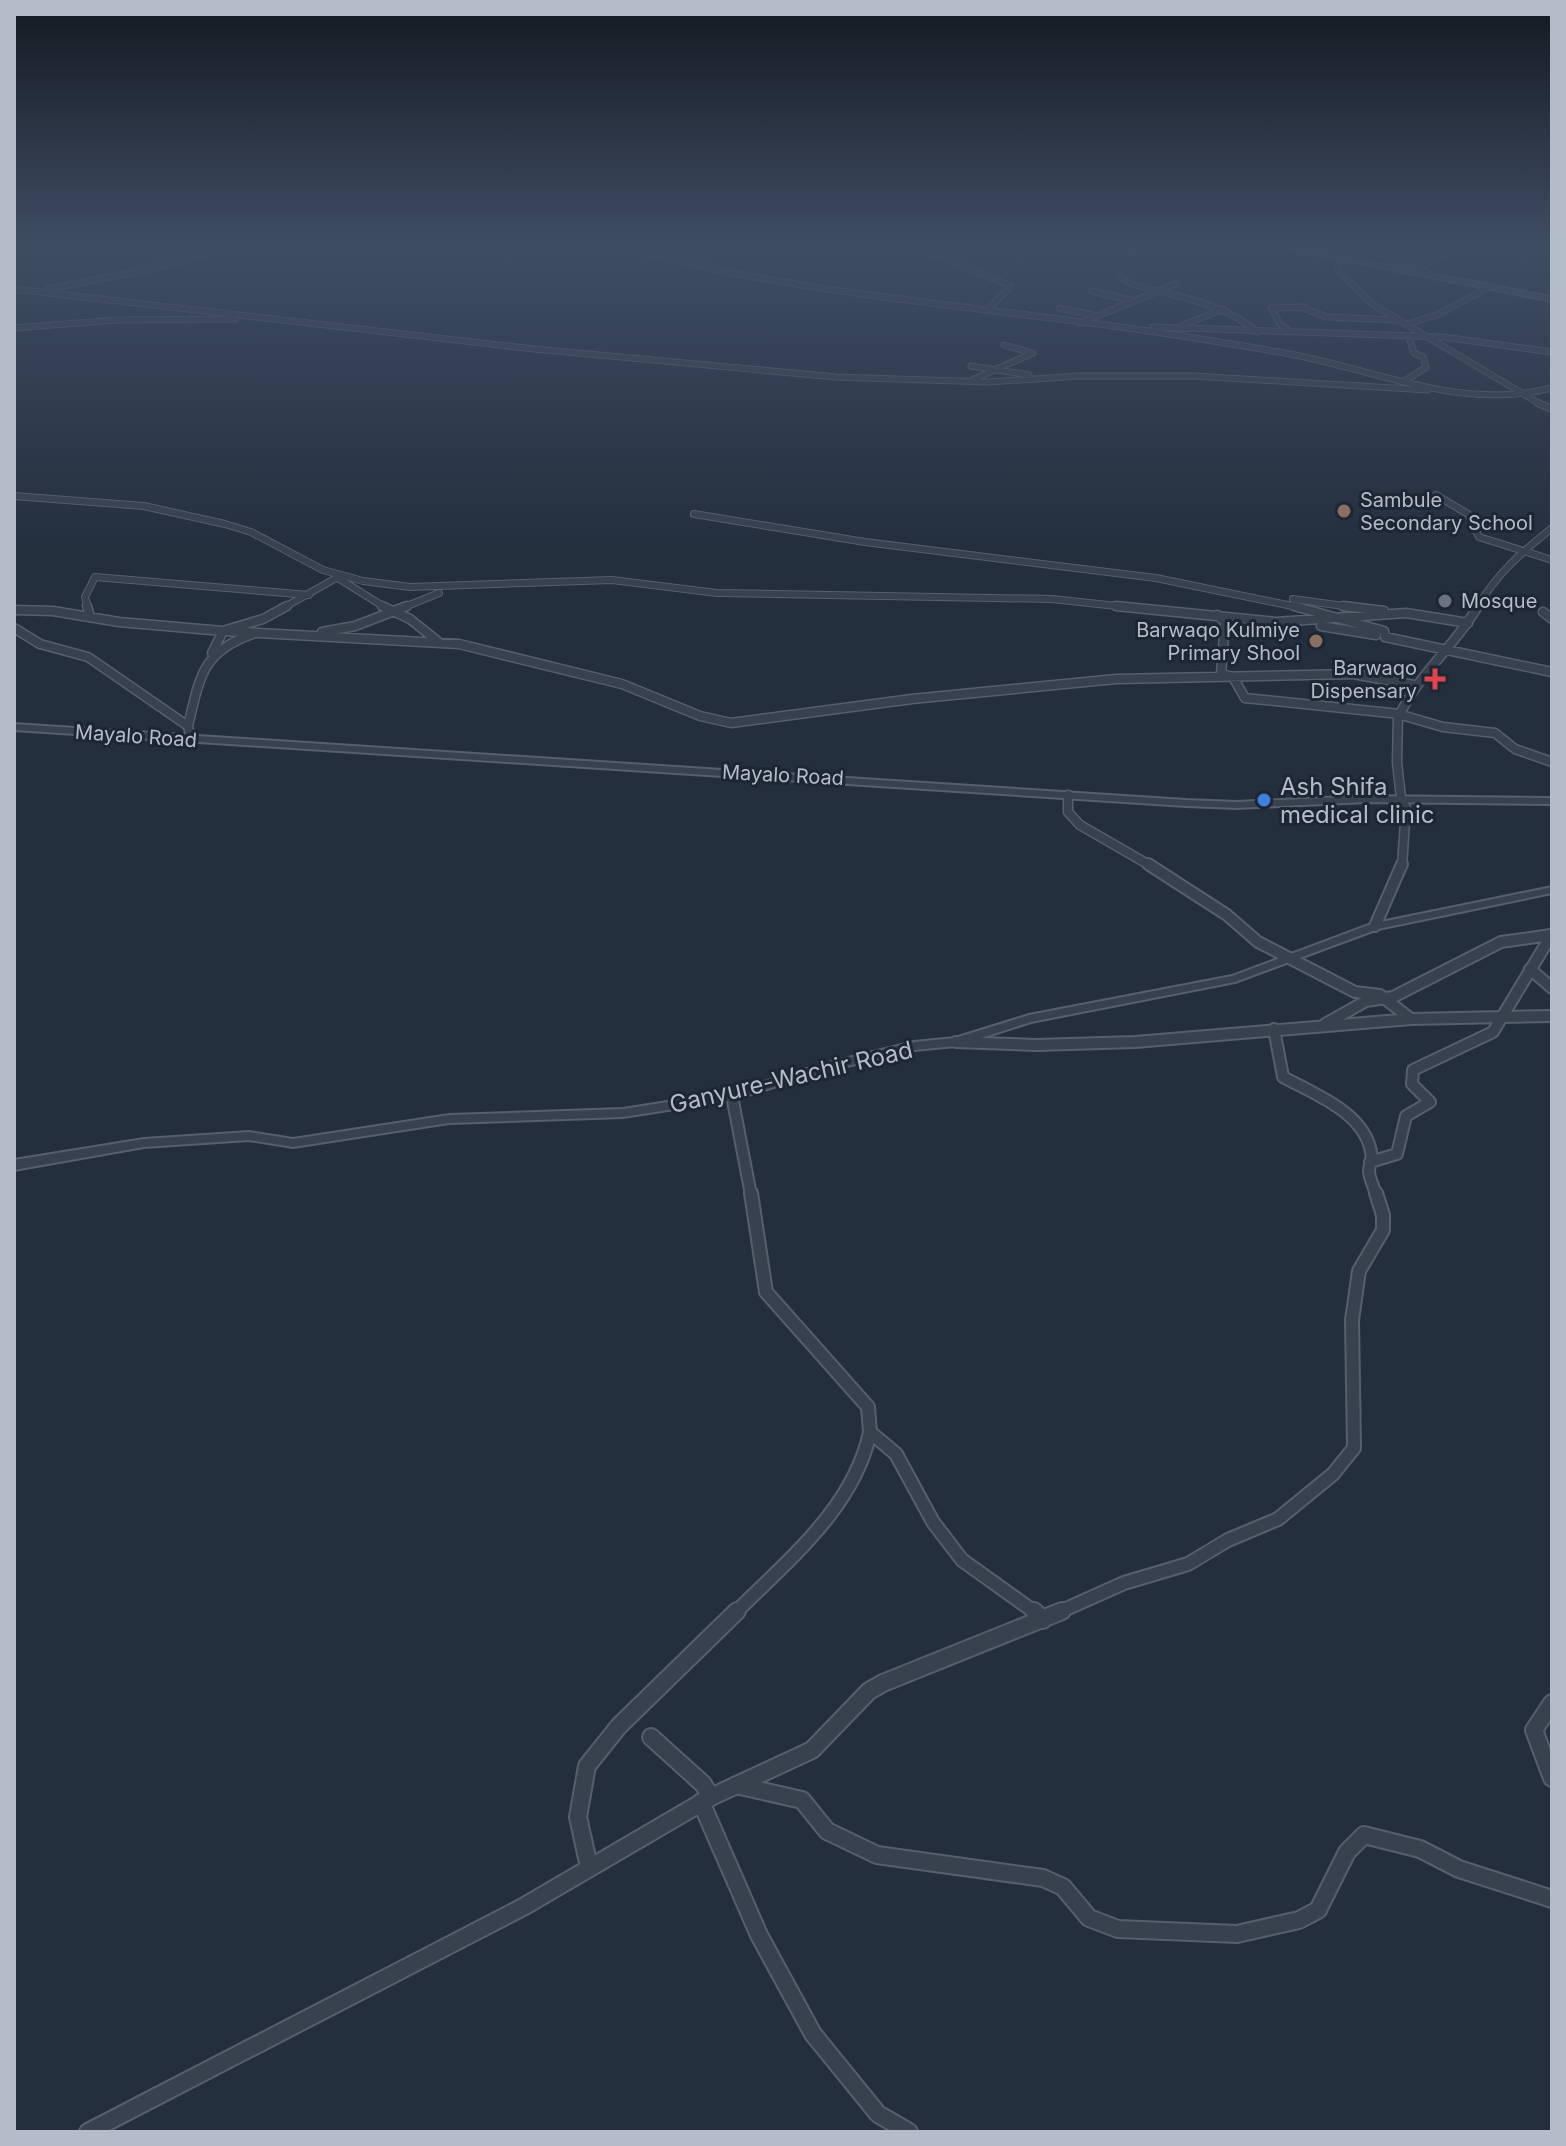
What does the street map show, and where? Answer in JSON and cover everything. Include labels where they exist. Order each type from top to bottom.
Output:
[{"type":"street","points":[[501,345],[806,375],[965,382],[1059,377],[1194,376],[1494,397],[1521,396],[1552,388]]},
{"type":"street","points":[[965,382],[995,372],[1033,353],[1005,345]]},
{"type":"street","points":[[1235,345],[1282,352],[1405,381],[1427,390]]},
{"type":"street","points":[[1405,381],[1426,367],[1423,357],[1414,353],[1412,345]]},
{"type":"street","points":[[1442,345],[1484,366],[1521,396],[1552,409]]},
{"type":"street","points":[[1494,345],[1552,352]]},
{"type":"street","points":[[971,366],[995,372],[1059,377]]},
{"type":"street","points":[[1436,495],[1468,514],[1474,533],[1479,537],[1552,560]]},
{"type":"street","points":[[14,496],[144,506],[225,524],[251,532],[308,564],[336,575],[410,587],[612,580],[717,593],[1052,599],[1299,623],[1385,637],[1552,672]]},
{"type":"street","points":[[694,514],[868,542],[1160,576],[1348,619],[1384,631],[1385,637]]},
{"type":"street","points":[[1375,926],[1402,868],[1406,808],[1401,798],[1398,714],[1414,685],[1468,623],[1489,586],[1523,551],[1552,528]]},
{"type":"street","points":[[191,740],[188,726],[203,663],[223,631],[263,619],[309,595],[336,575]]},
{"type":"street","points":[[336,575],[370,600],[393,609],[440,643]]},
{"type":"street","points":[[90,617],[85,597],[95,577],[309,595]]},
{"type":"street","points":[[312,634],[355,626],[426,595],[477,586]]},
{"type":"street","points":[[1248,594],[1468,623]]},
{"type":"street","points":[[14,610],[53,611],[223,631],[440,643],[526,658],[652,694],[700,716],[731,723],[781,719],[912,699],[1116,679],[1365,674],[1414,685]]},
{"type":"street","points":[[1543,612],[1552,619]]},
{"type":"street","points":[[1299,623],[1398,613]]},
{"type":"street","points":[[1217,615],[1225,622],[1221,633],[1224,665],[1221,674],[1233,677],[1245,698],[1398,714],[1443,727],[1495,733],[1515,749],[1552,762]]},
{"type":"street","points":[[14,628],[40,644],[88,657],[188,726]]},
{"type":"street","points":[[212,653],[260,632]]},
{"type":"street","name":"Mayalo Road","points":[[14,727],[1237,805],[1401,798],[1552,801]]},
{"type":"street","points":[[1068,795],[1068,812],[1080,825],[1164,873],[1227,915],[1258,942],[1355,992],[1393,997],[1501,942],[1551,934]]},
{"type":"street","name":"Ganyure-Wachir Road","points":[[14,1165],[144,1143],[249,1136],[293,1143],[449,1119],[623,1113],[732,1096],[824,1068],[914,1046],[956,1042],[1029,1019],[1235,979],[1375,926],[1552,890]]},
{"type":"street","points":[[1370,1162],[1397,1154],[1406,1116],[1430,1102],[1412,1084],[1413,1070],[1426,1059],[1452,1052],[1493,1032],[1499,1017],[1516,997],[1551,934]]},
{"type":"street","points":[[1530,969],[1552,988]]},
{"type":"street","points":[[1380,995],[1411,1019]]},
{"type":"street","points":[[1321,1027],[1380,995]]},
{"type":"street","points":[[956,1042],[1037,1045],[1121,1042],[1411,1019],[1552,1016]]},
{"type":"street","points":[[88,2132],[373,1987],[706,1800],[812,1750],[869,1691],[883,1683],[1043,1620],[1124,1583],[1188,1564],[1228,1540],[1278,1519],[1333,1474],[1354,1448],[1352,1352],[1357,1276],[1384,1228],[1377,1193],[1369,1173],[1372,1154],[1360,1130],[1349,1117],[1278,1071],[1278,1040],[1274,1029]]},
{"type":"street","points":[[589,1867],[576,1836],[587,1763],[667,1676],[694,1656],[832,1514],[866,1451],[870,1432],[868,1407],[766,1292],[744,1149],[732,1096]]},
{"type":"street","points":[[870,1432],[896,1454],[933,1522],[962,1560],[1026,1603],[1043,1620]]},
{"type":"street","points":[[1552,1703],[1534,1730],[1552,1778]]},
{"type":"street","points":[[651,1737],[703,1784],[706,1800],[759,1935],[813,2034],[878,2114],[909,2132]]},
{"type":"street","points":[[736,1785],[802,1800],[827,1831],[877,1855],[1043,1878],[1063,1887],[1089,1918],[1118,1929],[1222,1934],[1299,1920],[1318,1910],[1347,1852],[1364,1835],[1420,1849],[1459,1869],[1552,1899]]},
{"type":"place","name":"Sambule Secondary School","points":[[1344,511]]},
{"type":"place","name":"Mosque","points":[[1445,601]]},
{"type":"place","name":"Barwaqo Kulmiye Primary Shool","points":[[1316,641]]},
{"type":"place","name":"Barwaqo Dispensary","points":[[1435,679]]},
{"type":"place","name":"Ash Shifa medical clinic","points":[[1264,800]]}]
